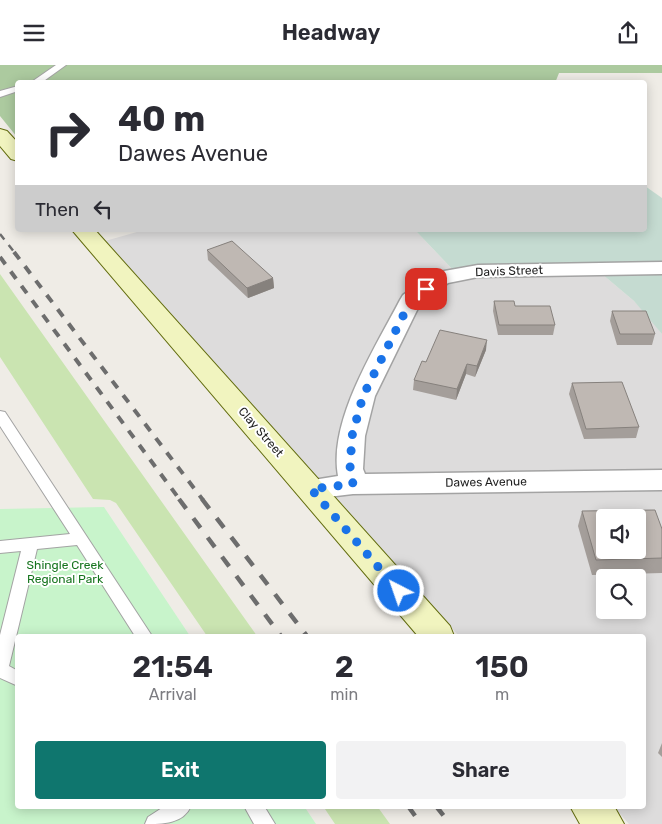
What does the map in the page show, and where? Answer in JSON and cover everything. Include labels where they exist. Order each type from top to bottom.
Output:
[{"type":"street","points":[[0,135],[15,152]]},
{"type":"street","name":"Clay Street","points":[[85,232],[436,634]]},
{"type":"street","name":"Davis Street","points":[[353,484],[350,469],[352,436],[363,396],[411,300],[442,278],[478,271],[662,268]]},
{"type":"street","name":"Dawes Avenue","points":[[311,489],[353,484],[662,480]]},
{"type":"street","points":[[592,809],[605,824]]},
{"type":"lane","points":[[39,80],[62,65]]},
{"type":"lane","points":[[0,93],[15,89]]},
{"type":"lane","points":[[0,415],[82,539],[140,634]]},
{"type":"lane","points":[[0,547],[82,539]]},
{"type":"lane","points":[[15,678],[0,670],[30,545]]},
{"type":"lane","points":[[155,824],[178,809]]},
{"type":"lane","points":[[255,809],[265,824]]},
{"type":"shaded area","points":[[137,232],[417,232],[456,273],[602,274],[634,301],[662,334],[662,824],[629,824],[616,809],[646,809],[646,634],[457,634],[105,241]]},
{"type":"green space","points":[[0,65],[662,65],[662,73],[559,73],[556,80],[15,80],[15,135],[0,116]]},
{"type":"green space","points":[[647,187],[662,198],[662,334],[634,301],[602,274],[456,273],[417,232],[647,232]]},
{"type":"green space","points":[[0,274],[256,634],[206,634],[116,503],[110,500],[93,499],[0,357]]},
{"type":"green space","name":"Shingle Creek Regional Park","points":[[104,507],[189,634],[15,634],[15,809],[306,809],[316,824],[0,824],[0,509]]},
{"type":"green space","points":[[325,809],[379,809],[390,824],[335,824]]},
{"type":"building","points":[[232,241],[273,278],[247,288],[207,250]]},
{"type":"building","points":[[494,301],[514,301],[515,306],[550,306],[555,325],[499,325]]},
{"type":"building","points":[[612,311],[646,311],[655,334],[620,334]]},
{"type":"building","points":[[440,330],[487,340],[477,366],[467,364],[457,389],[414,380],[422,361],[426,362]]},
{"type":"building","points":[[622,382],[639,427],[586,429],[572,383]]},
{"type":"building","points":[[646,510],[655,510],[662,529],[662,558],[646,558]]},
{"type":"building","points":[[582,511],[596,511],[596,559],[629,559],[596,560]]},
{"type":"railway","points":[[0,234],[15,253]]},
{"type":"railway","points":[[14,252],[203,500]]},
{"type":"railway","points":[[0,257],[180,500]]},
{"type":"railway","points":[[179,499],[280,634]]},
{"type":"railway","points":[[202,499],[305,634]]},
{"type":"railway","points":[[410,809],[421,824]]},
{"type":"railway","points":[[438,809],[450,824]]},
{"type":"route","points":[[399,591],[311,489],[353,484],[350,469],[352,436],[363,396],[411,300],[426,289]]}]
